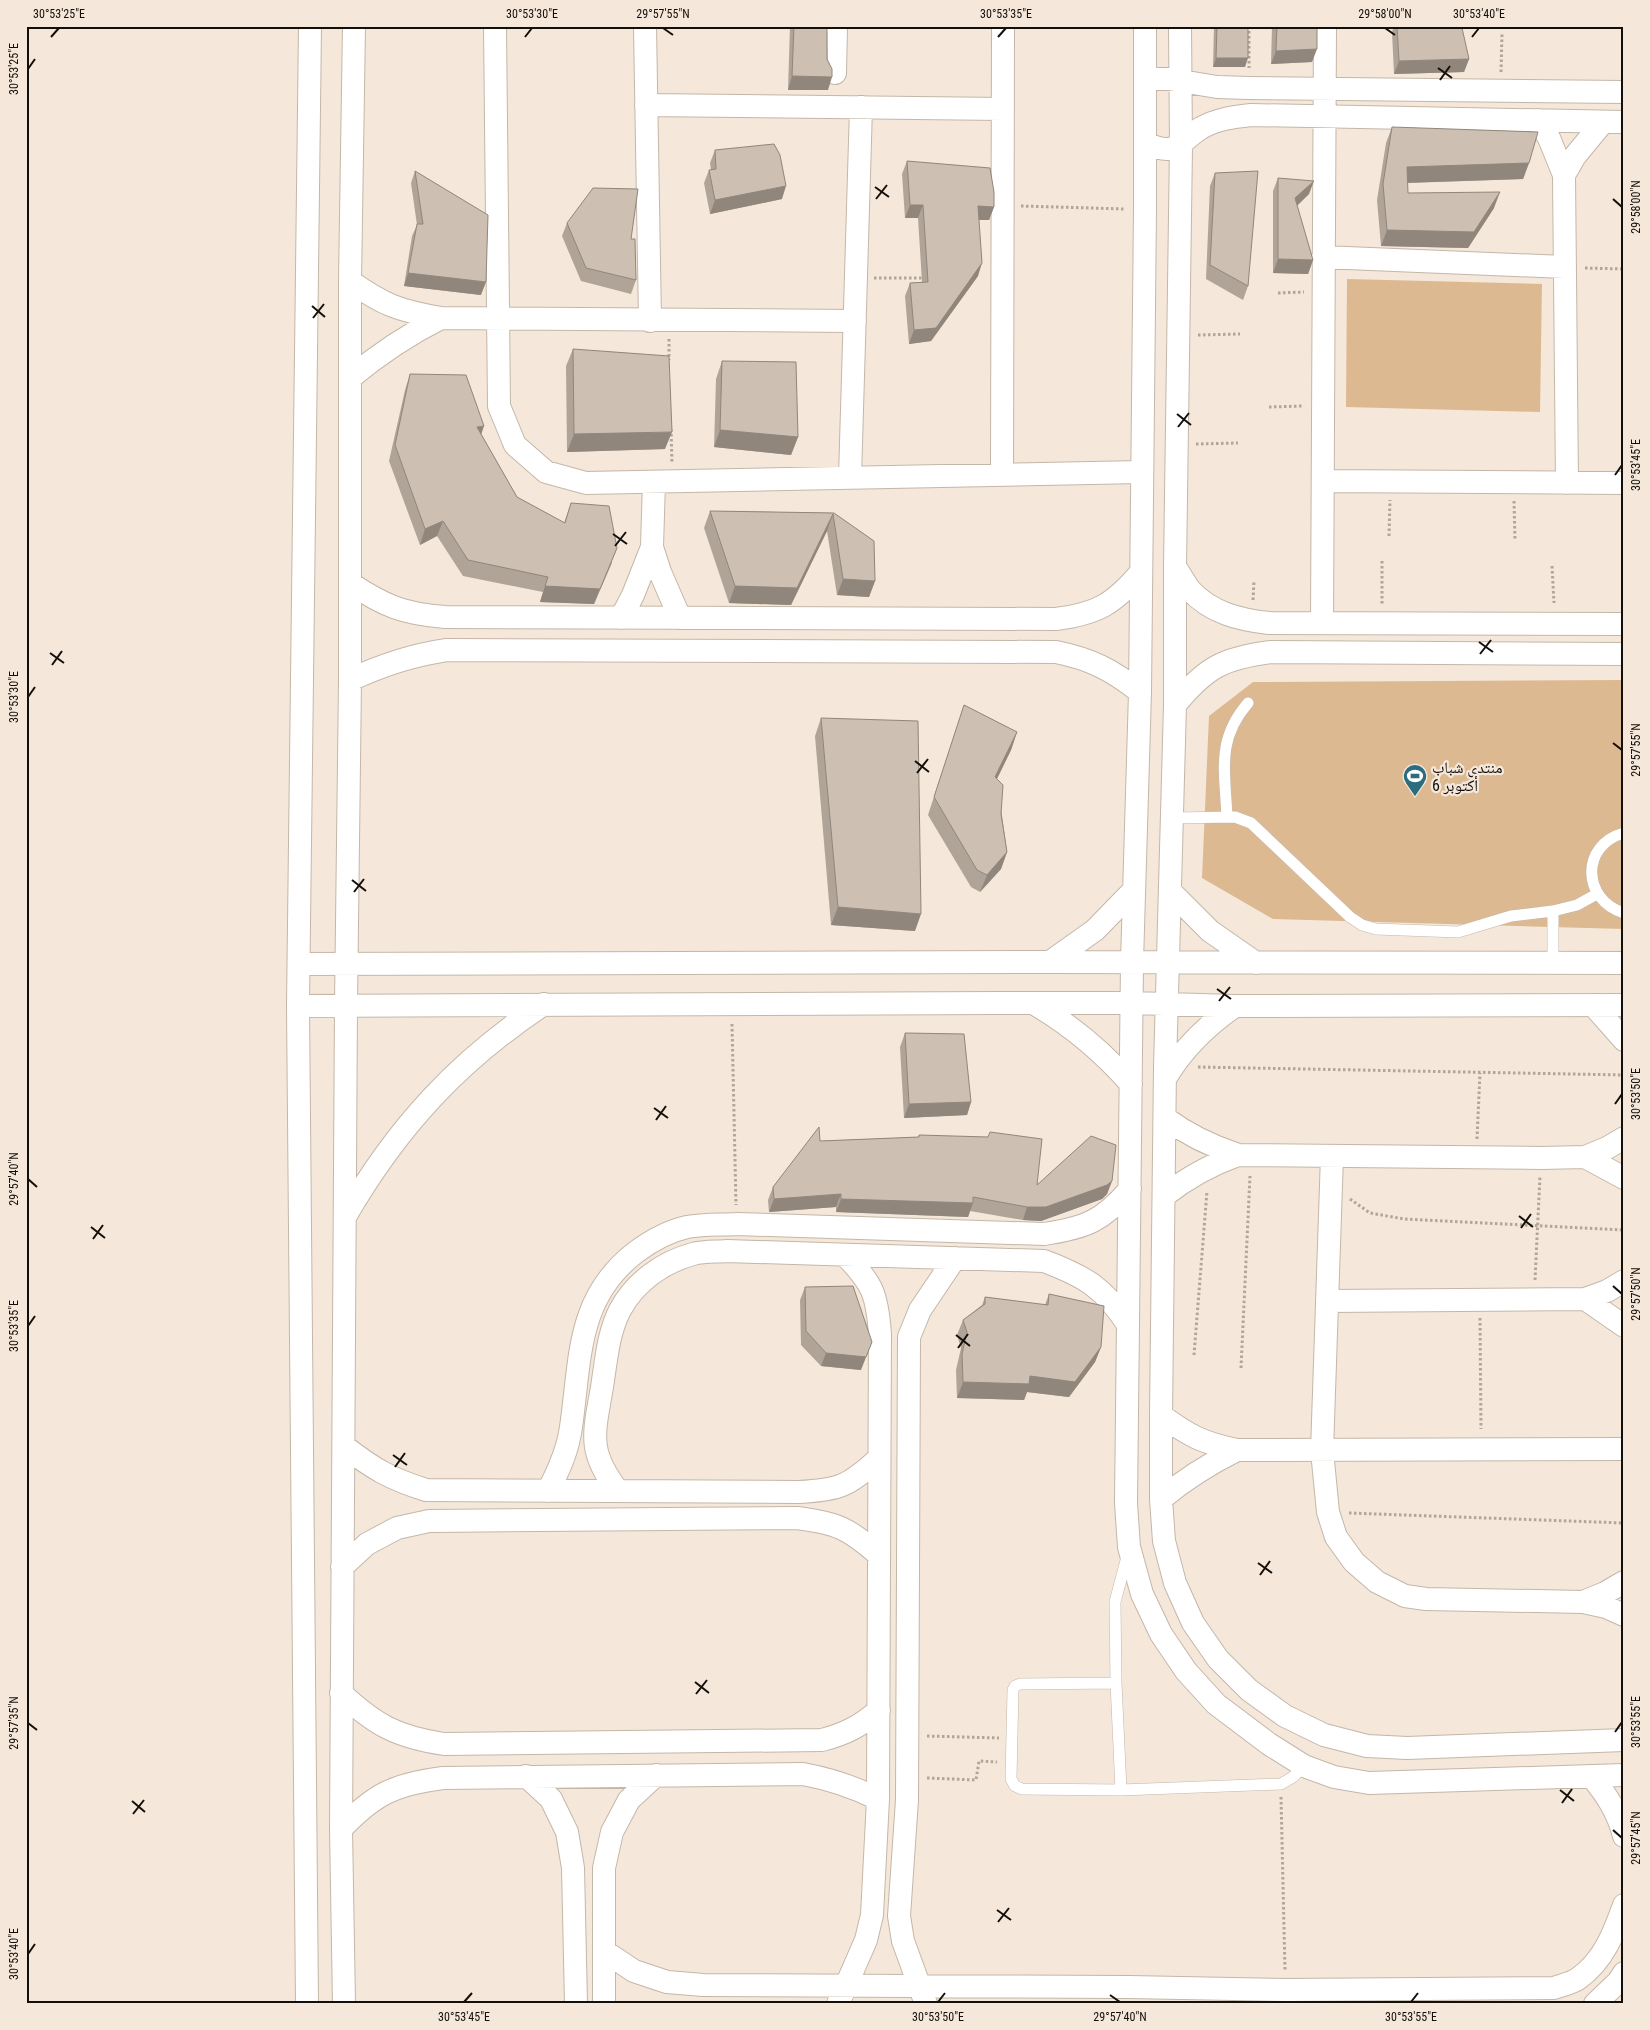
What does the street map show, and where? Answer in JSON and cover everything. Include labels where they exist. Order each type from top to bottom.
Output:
[{"type":"street","points":[[307,2004],[298,1006],[310,26]]},
{"type":"street","points":[[344,2004],[341,1829],[342,1567],[350,680],[350,281],[354,26]]},
{"type":"street","points":[[495,26],[500,406],[515,445],[546,472],[586,483],[1141,472]]},
{"type":"street","points":[[645,26],[646,105],[659,321]]},
{"type":"street","points":[[835,73],[836,26]]},
{"type":"street","points":[[1002,474],[1003,26]]},
{"type":"street","points":[[1145,26],[1140,692],[1131,1003],[1126,1503],[1129,1546],[1142,1594],[1161,1634],[1186,1671],[1216,1704],[1269,1744],[1304,1766],[1334,1777],[1369,1783],[1624,1775]]},
{"type":"street","points":[[1180,26],[1175,705],[1170,891],[1166,962],[1169,1073],[1165,1118],[1164,1196],[1161,1499],[1164,1541],[1175,1583],[1194,1623],[1218,1659],[1249,1690],[1285,1716],[1324,1735],[1367,1746],[1452,1747],[1621,1735]]},
{"type":"street","points":[[1322,623],[1325,26]]},
{"type":"street","points":[[1145,80],[1159,78],[1218,87],[1249,88],[1624,92]]},
{"type":"street","points":[[646,105],[1003,109]]},
{"type":"street","points":[[850,477],[862,107]]},
{"type":"street","points":[[1145,143],[1163,149],[1180,146],[1200,129],[1225,118],[1251,115],[1613,122]]},
{"type":"street","points":[[1538,120],[1549,138],[1564,175],[1567,483]]},
{"type":"street","points":[[1564,175],[1575,156],[1613,122]]},
{"type":"street","points":[[1323,257],[1565,267]]},
{"type":"street","points":[[350,281],[377,300],[408,313],[441,318],[855,321]]},
{"type":"street","points":[[350,378],[408,334],[441,318]]},
{"type":"street","points":[[621,618],[637,588],[652,547],[664,481]]},
{"type":"street","points":[[1322,481],[1624,483]]},
{"type":"street","points":[[652,547],[660,572],[680,618]]},
{"type":"street","points":[[1175,567],[1191,590],[1214,608],[1240,619],[1269,622],[1322,623],[1624,624]]},
{"type":"street","points":[[350,583],[395,609],[420,615],[445,617],[1056,619],[1081,616],[1104,606],[1124,592],[1140,572]]},
{"type":"street","points":[[445,617],[447,650]]},
{"type":"street","points":[[1056,619],[1056,652]]},
{"type":"street","points":[[350,680],[397,660],[447,650],[1056,652],[1079,657],[1101,665],[1122,677],[1140,692]]},
{"type":"street","points":[[1175,705],[1193,683],[1216,666],[1242,655],[1271,652],[1624,654]]},
{"type":"street","points":[[1050,962],[1095,930],[1134,890]]},
{"type":"street","points":[[1170,891],[1210,931],[1256,963]]},
{"type":"street","points":[[299,964],[1624,963]]},
{"type":"street","points":[[298,1006],[731,1003],[1166,1003],[1235,1006],[1624,1005]]},
{"type":"street","points":[[1032,1003],[1060,1019],[1086,1038],[1131,1084]]},
{"type":"street","points":[[345,1218],[379,1162],[420,1110],[466,1063],[517,1022],[544,1004]]},
{"type":"street","points":[[1593,1004],[1624,1040]]},
{"type":"street","points":[[1169,1073],[1190,1043],[1211,1022],[1235,1006]]},
{"type":"street","points":[[1165,1118],[1188,1134],[1212,1146],[1244,1155],[1585,1157],[1607,1148],[1624,1138]]},
{"type":"street","points":[[1164,1196],[1185,1179],[1209,1166],[1244,1155]]},
{"type":"street","points":[[1332,1156],[1322,1451],[1328,1512],[1336,1537],[1354,1562],[1377,1582],[1405,1596],[1426,1599],[1583,1602],[1606,1607],[1624,1615]]},
{"type":"street","points":[[1585,1157],[1624,1178]]},
{"type":"street","points":[[548,1491],[559,1471],[566,1449],[571,1427],[583,1334],[596,1297],[619,1265],[650,1241],[687,1228],[736,1224],[1044,1234],[1069,1230],[1093,1222],[1114,1208],[1130,1189]]},
{"type":"street","points":[[1044,1234],[1053,1239],[1056,1248],[1052,1257],[1044,1261]]},
{"type":"street","points":[[618,1491],[604,1474],[596,1453],[594,1431],[609,1341],[620,1310],[639,1284],[664,1264],[695,1253],[1044,1261],[1067,1270],[1092,1284],[1114,1304],[1128,1325]]},
{"type":"street","points":[[842,1995],[866,1940],[872,1915],[878,1799],[880,1334],[878,1304],[866,1277],[845,1255]]},
{"type":"street","points":[[923,1995],[903,1941],[899,1916],[907,1778],[908,1337],[920,1310],[955,1258]]},
{"type":"street","points":[[1328,1301],[1585,1299],[1607,1291],[1624,1281]]},
{"type":"street","points":[[1585,1299],[1624,1326]]},
{"type":"street","points":[[880,1334],[886,1326],[895,1324],[904,1328],[908,1337]]},
{"type":"street","points":[[573,1405],[574,1413],[579,1418],[587,1420],[594,1417],[598,1410]]},
{"type":"street","points":[[1162,1415],[1184,1432],[1201,1440],[1237,1450],[1624,1449]]},
{"type":"street","points":[[344,1446],[369,1466],[396,1481],[426,1490],[799,1492],[829,1490],[856,1479],[878,1459]]},
{"type":"street","points":[[1161,1499],[1210,1463],[1237,1450]]},
{"type":"street","points":[[426,1490],[417,1497],[414,1507],[420,1517],[430,1521]]},
{"type":"street","points":[[797,1518],[806,1515],[810,1507],[807,1498],[799,1492]]},
{"type":"street","points":[[342,1567],[374,1540],[397,1528],[430,1521],[797,1518],[828,1522],[849,1531],[879,1555]]},
{"type":"street","points":[[1583,1602],[1605,1593],[1624,1582]]},
{"type":"street","points":[[342,1693],[363,1714],[388,1730],[415,1740],[444,1744],[822,1740],[844,1735],[862,1724],[878,1710]]},
{"type":"street","points":[[800,1740],[809,1744],[814,1752],[815,1761],[810,1769],[803,1774]]},
{"type":"street","points":[[443,1778],[433,1771],[430,1760],[434,1750],[444,1744]]},
{"type":"street","points":[[341,1829],[361,1808],[386,1792],[414,1781],[443,1778],[803,1774],[829,1779],[854,1787],[878,1799]]},
{"type":"street","points":[[604,2004],[604,1868],[612,1832],[629,1800],[656,1775]]},
{"type":"street","points":[[526,1776],[551,1799],[567,1832],[573,1868],[576,2004]]},
{"type":"street","points":[[1591,1776],[1606,1794],[1620,1820],[1624,1836]]},
{"type":"street","points":[[573,1868],[580,1861],[589,1859],[597,1862],[604,1868]]},
{"type":"street","points":[[604,1951],[634,1971],[667,1982],[842,1995],[923,1995],[1120,1987],[1286,1990],[1554,1988],[1578,1979],[1598,1960],[1613,1936],[1624,1905]]},
{"type":"street","points":[[872,1915],[876,1924],[886,1928],[895,1924],[899,1916]]},
{"type":"street","points":[[1595,2004],[1618,1982],[1624,1973]]},
{"type":"lane","points":[[1227,817],[1225,748],[1229,732],[1237,716],[1248,703]]},
{"type":"lane","points":[[1172,818],[1227,817],[1243,819],[1251,823],[1350,918],[1376,929],[1458,932],[1511,916],[1554,911],[1577,905],[1597,894]]},
{"type":"lane","points":[[1624,833],[1608,841],[1597,852],[1593,862],[1592,873],[1597,894],[1612,909],[1624,913]]},
{"type":"lane","points":[[1553,963],[1554,911]]},
{"type":"lane","points":[[1122,1790],[1116,1683],[1115,1602],[1129,1546]]},
{"type":"lane","points":[[1116,1683],[1020,1684],[1015,1686],[1013,1690],[1012,1739],[1012,1780],[1015,1786],[1022,1789],[1122,1790],[1281,1784],[1293,1777],[1304,1766]]},
{"type":"path","points":[[1249,26],[1249,88]]},
{"type":"path","points":[[1501,90],[1502,34]]},
{"type":"path","points":[[1003,205],[1145,209]]},
{"type":"path","points":[[1565,267],[1624,269]]},
{"type":"path","points":[[856,278],[934,278]]},
{"type":"path","points":[[1278,293],[1323,291]]},
{"type":"path","points":[[659,321],[670,368]]},
{"type":"path","points":[[1178,336],[1240,334]]},
{"type":"path","points":[[1269,407],[1323,406]]},
{"type":"path","points":[[664,481],[671,425]]},
{"type":"path","points":[[1176,444],[1238,443]]},
{"type":"path","points":[[1389,536],[1390,482]]},
{"type":"path","points":[[1514,483],[1515,541]]},
{"type":"path","points":[[1382,561],[1383,623]]},
{"type":"path","points":[[1552,566],[1555,624]]},
{"type":"path","points":[[731,1003],[736,1224]]},
{"type":"path","points":[[1169,1073],[1624,1075]]},
{"type":"path","points":[[1477,1157],[1480,1073]]},
{"type":"path","points":[[1241,1368],[1244,1155]]},
{"type":"path","points":[[1534,1299],[1541,1158]]},
{"type":"path","points":[[1194,1355],[1209,1166]]},
{"type":"path","points":[[1331,1185],[1370,1213],[1404,1220],[1624,1230]]},
{"type":"path","points":[[1480,1300],[1481,1450]]},
{"type":"path","points":[[1328,1512],[1624,1523]]},
{"type":"path","points":[[907,1735],[1012,1739]]},
{"type":"path","points":[[907,1778],[976,1780],[979,1761],[1012,1762]]},
{"type":"path","points":[[1281,1784],[1286,1990]]},
{"type":"shaded area","points":[[1347,279],[1542,284],[1540,412],[1346,407]]},
{"type":"shaded area","name":"منتدى شباب 6 أكتوبر","points":[[1624,680],[1624,929],[1273,919],[1202,878],[1209,716],[1253,682]]},
{"type":"building","points":[[794,26],[827,26],[827,59],[832,69],[832,77],[792,76]]},
{"type":"building","points":[[1217,26],[1248,26],[1248,58],[1216,58]]},
{"type":"building","points":[[1277,26],[1317,26],[1317,49],[1276,51]]},
{"type":"building","points":[[1397,26],[1451,26],[1462,28],[1469,59],[1399,61]]},
{"type":"building","points":[[1392,127],[1538,132],[1529,163],[1407,167],[1408,193],[1500,192],[1474,232],[1387,230],[1383,184]]},
{"type":"building","points":[[774,144],[780,155],[786,186],[715,200],[709,170],[716,169],[715,150]]},
{"type":"building","points":[[907,161],[990,168],[994,192],[994,207],[978,206],[982,263],[936,328],[914,330],[910,283],[928,282],[923,205],[910,205]]},
{"type":"building","points":[[415,171],[488,215],[486,282],[408,273],[417,224],[423,224]]},
{"type":"building","points":[[1258,171],[1248,286],[1210,265],[1215,173]]},
{"type":"building","points":[[1278,178],[1314,181],[1295,198],[1313,260],[1278,259]]},
{"type":"building","points":[[593,188],[638,189],[631,239],[635,239],[636,280],[586,268],[567,223]]},
{"type":"building","points":[[573,349],[669,356],[672,432],[574,434]]},
{"type":"building","points":[[722,361],[796,362],[798,437],[720,430]]},
{"type":"building","points":[[410,374],[466,375],[484,426],[477,427],[517,497],[565,523],[571,503],[609,506],[617,548],[600,589],[545,586],[548,577],[468,560],[443,521],[425,529],[395,445]]},
{"type":"building","points":[[710,511],[834,513],[874,541],[875,581],[843,579],[833,514],[797,588],[735,586]]},
{"type":"building","points":[[964,705],[1017,732],[995,777],[1003,785],[1001,814],[1007,852],[987,875],[977,870],[934,797]]},
{"type":"building","points":[[821,718],[918,721],[921,914],[838,907]]},
{"type":"building","points":[[905,1033],[964,1034],[971,1102],[909,1104]]},
{"type":"building","points":[[819,1127],[820,1141],[919,1137],[919,1135],[988,1137],[990,1132],[1042,1139],[1037,1185],[1091,1136],[1116,1145],[1112,1181],[1107,1185],[1046,1207],[1027,1207],[973,1197],[973,1203],[841,1199],[841,1194],[774,1199],[773,1187]]},
{"type":"building","points":[[853,1286],[872,1342],[866,1357],[826,1353],[806,1331],[805,1287]]},
{"type":"building","points":[[1049,1294],[1104,1306],[1101,1347],[1075,1382],[1030,1376],[1029,1384],[963,1382],[962,1354],[967,1332],[963,1320],[985,1304],[985,1297],[1048,1305]]},
{"type":"place","name":"منتدى شباب 6 أكتوبر","points":[[1415,797]]}]
